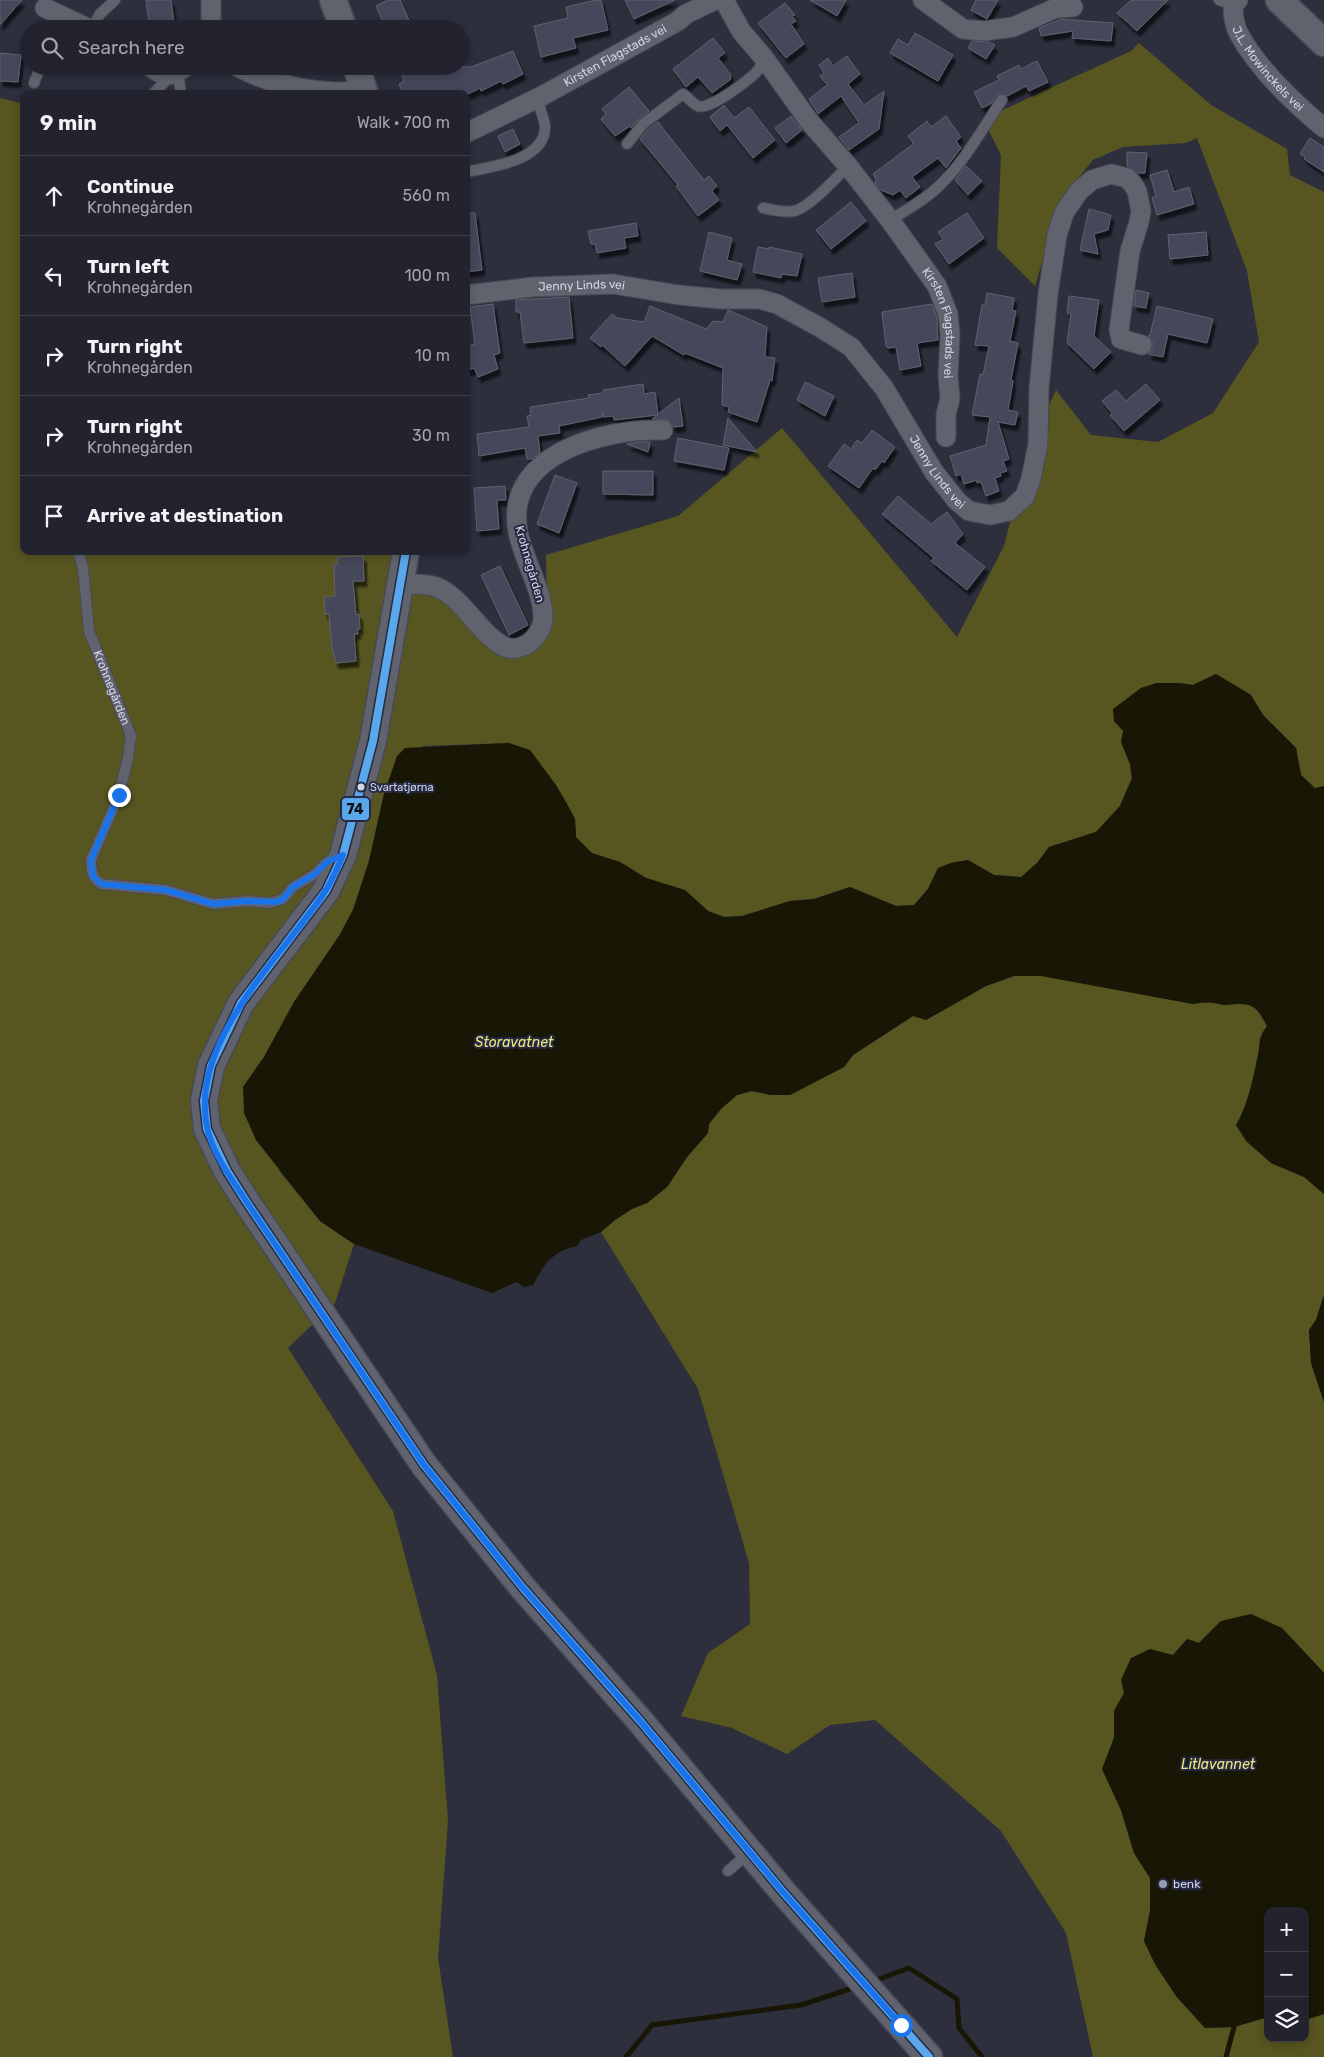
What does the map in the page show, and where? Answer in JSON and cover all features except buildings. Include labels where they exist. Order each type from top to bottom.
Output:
[{"type":"main road","points":[[333,0],[341,20]]},
{"type":"main road","points":[[1279,0],[1324,43]]},
{"type":"main road","points":[[406,555],[402,584],[373,741],[343,855],[326,891],[241,1003],[225,1034],[211,1066],[204,1101],[207,1129],[226,1171],[424,1465],[523,1588],[641,1722],[750,1852],[930,2057]]},
{"type":"street","points":[[210,0],[211,20]]},
{"type":"street","name":"Kirsten Flagstads vei","points":[[470,131],[542,96],[678,21],[685,7],[715,0]]},
{"type":"street","name":"Kirsten Flagstads vei","points":[[724,0],[741,31],[764,58],[804,114],[890,220],[937,286],[948,314],[950,336],[948,375],[950,399],[946,414],[946,436]]},
{"type":"street","points":[[923,0],[963,29],[984,31],[1013,27],[1056,8],[1073,7]]},
{"type":"street","name":"J.L. Mowinckels vei","points":[[1230,2],[1239,34],[1258,61],[1291,98],[1324,128]]},
{"type":"street","points":[[41,4],[70,20]]},
{"type":"street","points":[[255,75],[265,80],[295,88],[324,90]]},
{"type":"street","name":"Jenny Linds vei","points":[[470,295],[533,287],[613,284],[679,295],[721,299],[759,299],[777,304],[851,347],[884,388],[934,472],[957,501],[970,511],[979,514],[996,514],[1009,511],[1024,496],[1031,479],[1038,444],[1039,388],[1048,294],[1057,235],[1064,213],[1072,199],[1092,180],[1102,175],[1111,174],[1127,178],[1137,191],[1141,211],[1130,251],[1118,330],[1121,339],[1142,345]]},
{"type":"street","name":"Krohnegården","points":[[402,584],[437,587],[463,606],[488,634],[503,646],[512,649],[527,644],[539,633],[544,617],[542,604],[527,564],[518,531],[517,506],[520,494],[527,481],[533,472],[550,459],[563,451],[600,436],[641,429],[663,430]]},
{"type":"lane","points":[[94,20],[115,0]]},
{"type":"lane","points":[[627,144],[643,124],[683,94],[698,106],[702,107],[714,103],[736,89],[759,69],[764,58]]},
{"type":"lane","points":[[34,83],[37,75]]},
{"type":"lane","points":[[157,90],[174,75]]},
{"type":"lane","points":[[179,75],[180,90]]},
{"type":"lane","points":[[470,171],[514,162],[538,146],[545,127],[539,102],[542,96]]},
{"type":"lane","points":[[890,220],[914,206],[938,187],[952,172],[1002,100]]},
{"type":"lane","points":[[763,208],[783,212],[796,211],[826,188],[848,166]]},
{"type":"lane","name":"Krohnegården","points":[[79,555],[83,568],[89,631],[130,736],[128,758],[119,795],[91,860],[91,869],[97,881],[101,884],[166,890],[213,904],[248,901],[276,902],[283,899],[293,887],[315,874],[327,862],[343,855]]},
{"type":"lane","points":[[728,1871],[750,1852]]},
{"type":"shaded area","points":[[1139,43],[1211,105],[1287,149],[1290,175],[1324,192],[1324,786],[1315,789],[1301,775],[1296,748],[1263,715],[1251,695],[1216,674],[1193,685],[1157,683],[1141,688],[1114,721],[1124,731],[1121,742],[1130,764],[1132,778],[1120,806],[1096,832],[1049,847],[1037,863],[1021,877],[994,875],[968,860],[938,868],[928,889],[914,905],[896,906],[850,887],[814,899],[790,901],[742,916],[724,917],[708,911],[684,890],[646,878],[620,862],[592,854],[576,837],[575,819],[556,785],[509,743],[423,746],[384,794],[369,861],[353,910],[339,936],[294,1002],[264,1057],[243,1087],[280,1172],[320,1221],[354,1244],[335,1303],[288,1348],[393,1511],[437,1675],[448,1821],[438,1958],[453,2057],[0,2057],[0,98],[20,103],[20,555],[409,555],[422,584],[517,658],[547,616],[546,555],[678,516],[782,428],[957,637],[1004,546],[1029,447],[1056,390],[1091,435],[1158,442],[1213,413],[1259,342],[1247,271],[1197,138],[1186,143],[1123,147],[1093,160],[1061,199],[1035,286],[997,248],[1001,155],[983,119],[1131,51]]},
{"type":"shaded area","points":[[1041,975],[1193,1004],[1246,1004],[1255,1008],[1267,1026],[1261,1037],[1247,1101],[1236,1126],[1271,1163],[1304,1177],[1324,1194],[1324,1295],[1316,1320],[1309,1330],[1311,1363],[1324,1402],[1324,1673],[1282,1628],[1221,1621],[1199,1643],[1187,1639],[1173,1655],[1124,1693],[1114,1711],[1114,1738],[1102,1769],[1121,1810],[1134,1853],[1150,1878],[1150,1911],[1144,1941],[1155,1964],[1176,1996],[1205,2028],[1234,2027],[1264,2018],[1264,2042],[1309,2042],[1309,2019],[1324,2014],[1324,2057],[1093,2057],[1066,1933],[1001,1831],[875,1720],[830,1725],[787,1754],[732,1728],[681,1716],[708,1653],[750,1624],[749,1563],[698,1389],[601,1232],[615,1220],[632,1209],[647,1203],[667,1187],[687,1157],[708,1133],[709,1124],[721,1109],[737,1095],[752,1091],[771,1095],[790,1095],[844,1067],[853,1055],[913,1016],[926,1020],[986,986],[1014,976]]},
{"type":"water","name":"Storavatnet","points":[[1216,674],[1251,695],[1263,715],[1296,748],[1301,775],[1315,788],[1324,786],[1324,1194],[1304,1177],[1271,1163],[1246,1141],[1236,1125],[1247,1100],[1261,1037],[1267,1026],[1255,1008],[1246,1004],[1193,1004],[1041,976],[1014,976],[986,986],[926,1020],[913,1016],[853,1055],[844,1067],[790,1095],[771,1095],[752,1091],[737,1095],[721,1109],[709,1124],[708,1133],[687,1157],[667,1187],[647,1203],[632,1209],[615,1220],[601,1232],[581,1240],[577,1246],[568,1248],[555,1255],[545,1265],[533,1285],[524,1287],[516,1282],[492,1293],[354,1244],[320,1221],[256,1140],[244,1113],[243,1087],[264,1057],[294,1002],[339,936],[353,910],[369,861],[384,794],[397,756],[405,748],[509,743],[530,750],[556,785],[575,819],[576,837],[592,853],[620,862],[646,878],[685,890],[708,911],[724,917],[742,916],[790,901],[814,899],[850,887],[896,906],[914,905],[928,889],[938,868],[968,860],[994,875],[1021,877],[1037,863],[1049,847],[1096,832],[1120,806],[1132,778],[1130,764],[1121,742],[1123,731],[1114,721],[1113,709],[1141,688],[1157,683],[1193,685]]},
{"type":"water","points":[[1324,1295],[1324,1402],[1311,1363],[1309,1330],[1316,1320]]},
{"type":"water","name":"Litlavannet","points":[[1251,1614],[1282,1628],[1324,1673],[1324,2014],[1309,2019],[1309,1907],[1264,1907],[1264,2018],[1234,2027],[1205,2028],[1176,1996],[1155,1964],[1144,1941],[1150,1911],[1150,1878],[1134,1853],[1121,1810],[1102,1769],[1114,1738],[1114,1711],[1124,1693],[1121,1680],[1131,1658],[1150,1649],[1173,1655],[1187,1639],[1199,1643],[1221,1621]]},
{"type":"waterway","points":[[871,1982],[909,1968],[957,1999],[959,2028],[982,2057]]},
{"type":"waterway","points":[[626,2057],[652,2025],[801,2005],[856,1987]]},
{"type":"waterway","points":[[1226,2057],[1234,2027]]},
{"type":"transit line","name":"74","points":[[405,555],[373,741],[343,855],[326,891],[241,1003],[211,1066],[204,1101],[207,1129],[227,1171],[246,1201],[424,1465],[523,1588],[641,1722],[783,1892],[929,2057]]},
{"type":"place","name":"Svartatjørna","points":[[361,787]]},
{"type":"place","name":"benk","points":[[1163,1884]]},
{"type":"route","points":[[119,795],[91,860],[93,876],[101,884],[166,890],[213,904],[248,901],[269,903],[283,899],[293,887],[315,874],[327,862],[343,855],[326,891],[299,929],[261,974],[241,1003],[225,1034],[211,1066],[204,1101],[207,1129],[211,1140],[226,1171],[362,1376],[424,1465],[523,1588],[641,1722],[783,1892],[901,2025]]}]
